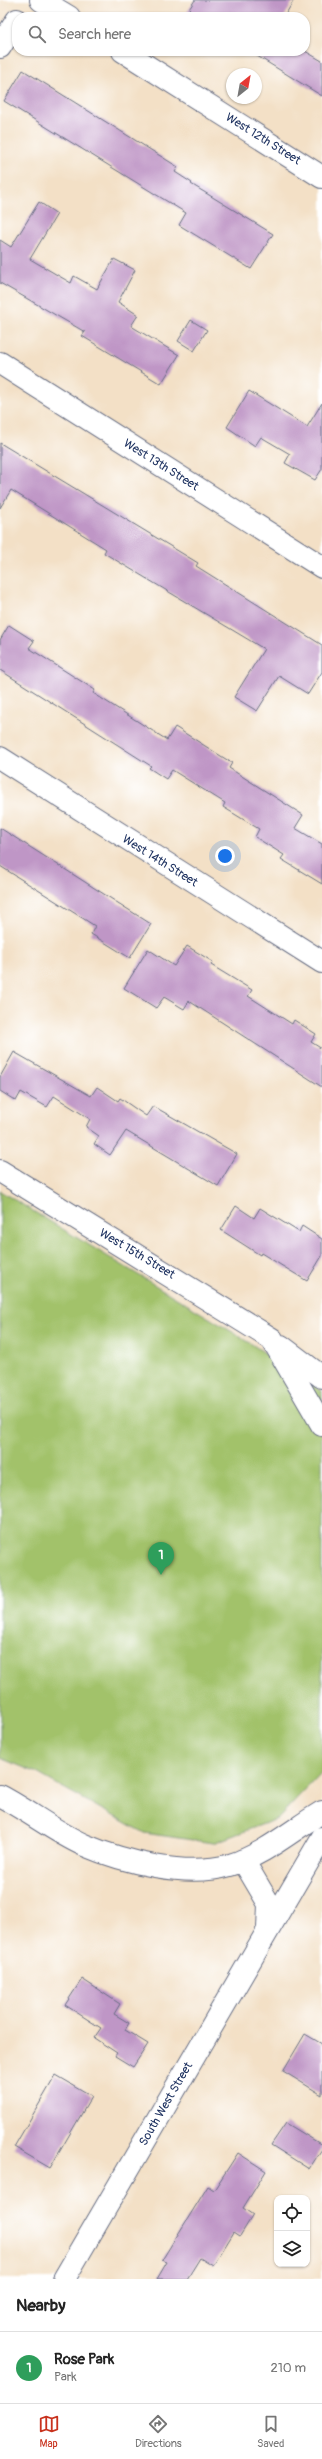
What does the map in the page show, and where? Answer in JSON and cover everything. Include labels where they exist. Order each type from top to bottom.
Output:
[{"type":"street","points":[[22,12],[29,0]]},
{"type":"street","points":[[42,0],[61,12]]},
{"type":"street","points":[[0,48],[12,28]]},
{"type":"street","name":"West 12th Street","points":[[131,56],[322,177]]},
{"type":"street","name":"West 13th Street","points":[[0,363],[319,559]]},
{"type":"street","name":"West 14th Street","points":[[0,758],[322,962]]},
{"type":"street","name":"West 15th Street","points":[[0,1170],[272,1339],[322,1377]]},
{"type":"street","name":"West 15th Street","points":[[272,1339],[322,1425]]},
{"type":"street","points":[[0,1796],[83,1844],[150,1865],[181,1869],[229,1866],[243,1860],[322,1812]]},
{"type":"street","name":"South West Street","points":[[64,2279],[269,1922],[322,1838]]},
{"type":"street","points":[[243,1860],[269,1904],[269,1922]]},
{"type":"green space","points":[[0,1191],[244,1339],[322,1391],[322,1772],[277,1819],[213,1843],[144,1833],[35,1772],[0,1758]]},
{"type":"building","points":[[195,0],[294,0],[287,12],[187,12]]},
{"type":"building","points":[[310,54],[322,61],[322,96],[257,56],[310,56]]},
{"type":"building","points":[[23,70],[178,167],[175,172],[192,183],[191,184],[273,234],[251,269],[179,225],[186,213],[4,101]]},
{"type":"building","points":[[39,202],[57,214],[30,259],[71,283],[74,276],[97,289],[114,259],[135,270],[118,302],[138,315],[131,326],[179,355],[161,384],[82,336],[85,332],[0,283],[0,240],[11,247]]},
{"type":"building","points":[[191,320],[207,330],[194,351],[178,341]]},
{"type":"building","points":[[249,391],[307,427],[322,403],[322,469],[315,480],[285,463],[290,454],[261,437],[255,446],[227,427]]},
{"type":"building","points":[[0,443],[198,563],[196,566],[322,645],[322,672],[308,694],[279,676],[257,711],[234,697],[264,649],[104,553],[106,549],[11,490],[0,508]]},
{"type":"building","points":[[9,625],[34,641],[29,648],[95,690],[93,693],[167,740],[175,727],[232,763],[229,768],[303,815],[295,828],[322,844],[322,884],[281,859],[284,855],[255,837],[259,829],[223,807],[225,803],[172,770],[166,779],[149,768],[151,766],[0,670],[0,640]]},
{"type":"building","points":[[0,828],[151,924],[130,958],[91,934],[95,926],[0,866]]},
{"type":"building","points":[[187,946],[213,962],[211,965],[252,990],[248,996],[292,1024],[294,1020],[316,1034],[311,1042],[322,1049],[322,1087],[189,1001],[184,1009],[164,997],[156,1008],[124,988],[148,949],[174,966]]},
{"type":"building","points":[[14,1052],[91,1096],[97,1087],[118,1101],[120,1098],[146,1116],[153,1106],[237,1154],[218,1186],[126,1131],[110,1155],[94,1144],[99,1136],[86,1127],[90,1119],[54,1096],[47,1107],[21,1092],[16,1101],[0,1091],[0,1077]]},
{"type":"building","points":[[236,1206],[254,1218],[260,1208],[299,1232],[302,1226],[322,1239],[322,1256],[307,1281],[261,1253],[260,1255],[221,1230]]},
{"type":"building","points":[[82,1979],[120,2004],[114,2014],[129,2023],[125,2030],[148,2044],[133,2067],[115,2056],[117,2053],[94,2038],[101,2028],[65,2005]]},
{"type":"building","points":[[305,2034],[322,2044],[322,2095],[283,2071]]},
{"type":"building","points":[[56,2075],[92,2096],[50,2168],[14,2147]]},
{"type":"building","points":[[286,2123],[322,2145],[322,2149],[309,2169],[271,2145]]},
{"type":"building","points":[[238,2153],[266,2171],[243,2208],[253,2215],[240,2236],[234,2232],[213,2266],[200,2258],[187,2279],[157,2279],[167,2262],[162,2260],[208,2186],[214,2190]]},
{"type":"place","name":"Rose Park","points":[[161,1575]]}]
